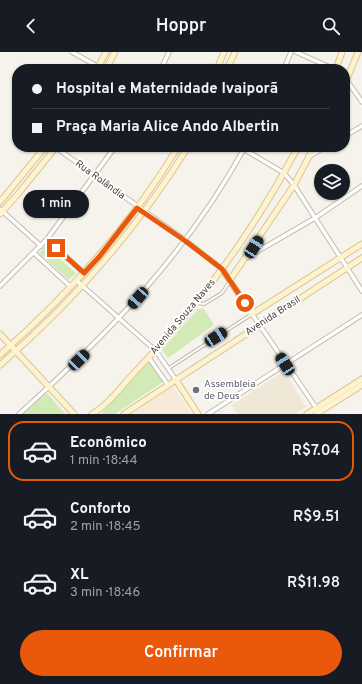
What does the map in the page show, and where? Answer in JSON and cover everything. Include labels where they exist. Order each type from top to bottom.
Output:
[{"type":"street","points":[[72,52],[92,64]]},
{"type":"street","points":[[101,64],[106,52]]},
{"type":"street","points":[[109,64],[115,52]]},
{"type":"street","points":[[163,64],[169,52]]},
{"type":"street","points":[[219,64],[224,52]]},
{"type":"street","points":[[230,64],[235,52]]},
{"type":"street","points":[[286,64],[291,52]]},
{"type":"street","points":[[296,52],[324,64]]},
{"type":"street","points":[[337,64],[342,52]]},
{"type":"street","points":[[350,71],[358,52]]},
{"type":"street","points":[[350,86],[362,102]]},
{"type":"street","points":[[350,133],[362,126]]},
{"type":"street","points":[[0,202],[41,152]]},
{"type":"street","points":[[40,246],[1,211],[51,152]]},
{"type":"street","name":"Rua Rolândia","points":[[62,152],[222,269]]},
{"type":"street","points":[[0,286],[47,239],[111,152]]},
{"type":"street","points":[[0,355],[84,273],[137,208],[175,152]]},
{"type":"street","points":[[0,365],[38,331],[82,286],[122,240],[185,152]]},
{"type":"street","points":[[19,414],[120,318],[160,274],[218,192],[241,152]]},
{"type":"street","points":[[250,152],[284,173],[294,185],[362,291]]},
{"type":"street","name":"Avenida Souza Naves","points":[[92,414],[156,351],[197,303],[222,269],[284,173],[295,152]]},
{"type":"street","name":"Avenida Souza Naves","points":[[230,280],[294,185],[312,152]]},
{"type":"street","points":[[309,157],[318,152]]},
{"type":"street","points":[[246,258],[315,218],[362,186]]},
{"type":"street","points":[[47,239],[84,273]]},
{"type":"street","name":"Avenida Brasil","points":[[252,314],[362,244]]},
{"type":"street","points":[[34,253],[71,287]]},
{"type":"street","name":"Avenida Brasil","points":[[124,414],[362,258]]},
{"type":"street","points":[[222,269],[318,412]]},
{"type":"street","points":[[77,281],[156,351],[169,368],[198,414]]},
{"type":"street","points":[[208,414],[362,315]]},
{"type":"street","points":[[0,334],[74,414]]},
{"type":"street","points":[[149,358],[168,385]]},
{"type":"street","points":[[318,412],[362,379]]},
{"type":"street","points":[[307,414],[318,412],[362,385]]},
{"type":"lane","points":[[197,303],[204,304],[222,293],[230,280]]},
{"type":"lane","name":"Avenida Brasil","points":[[169,368],[252,314]]},
{"type":"shaded area","points":[[284,371],[306,407],[295,414],[238,414],[232,405]]},
{"type":"shaded area","points":[[173,386],[191,414],[132,414]]},
{"type":"green space","points":[[45,246],[76,273],[69,280],[39,253]]},
{"type":"green space","points":[[198,309],[204,309],[214,325],[168,358],[162,350]]},
{"type":"green space","points":[[149,362],[163,382],[115,414],[101,414]]},
{"type":"green space","points":[[47,393],[65,414],[22,414]]},
{"type":"place","name":"Assembleia de Deus","points":[[196,390]]},
{"type":"route","points":[[56,248],[84,273],[118,234],[137,208],[184,240],[222,269],[245,303]]}]
